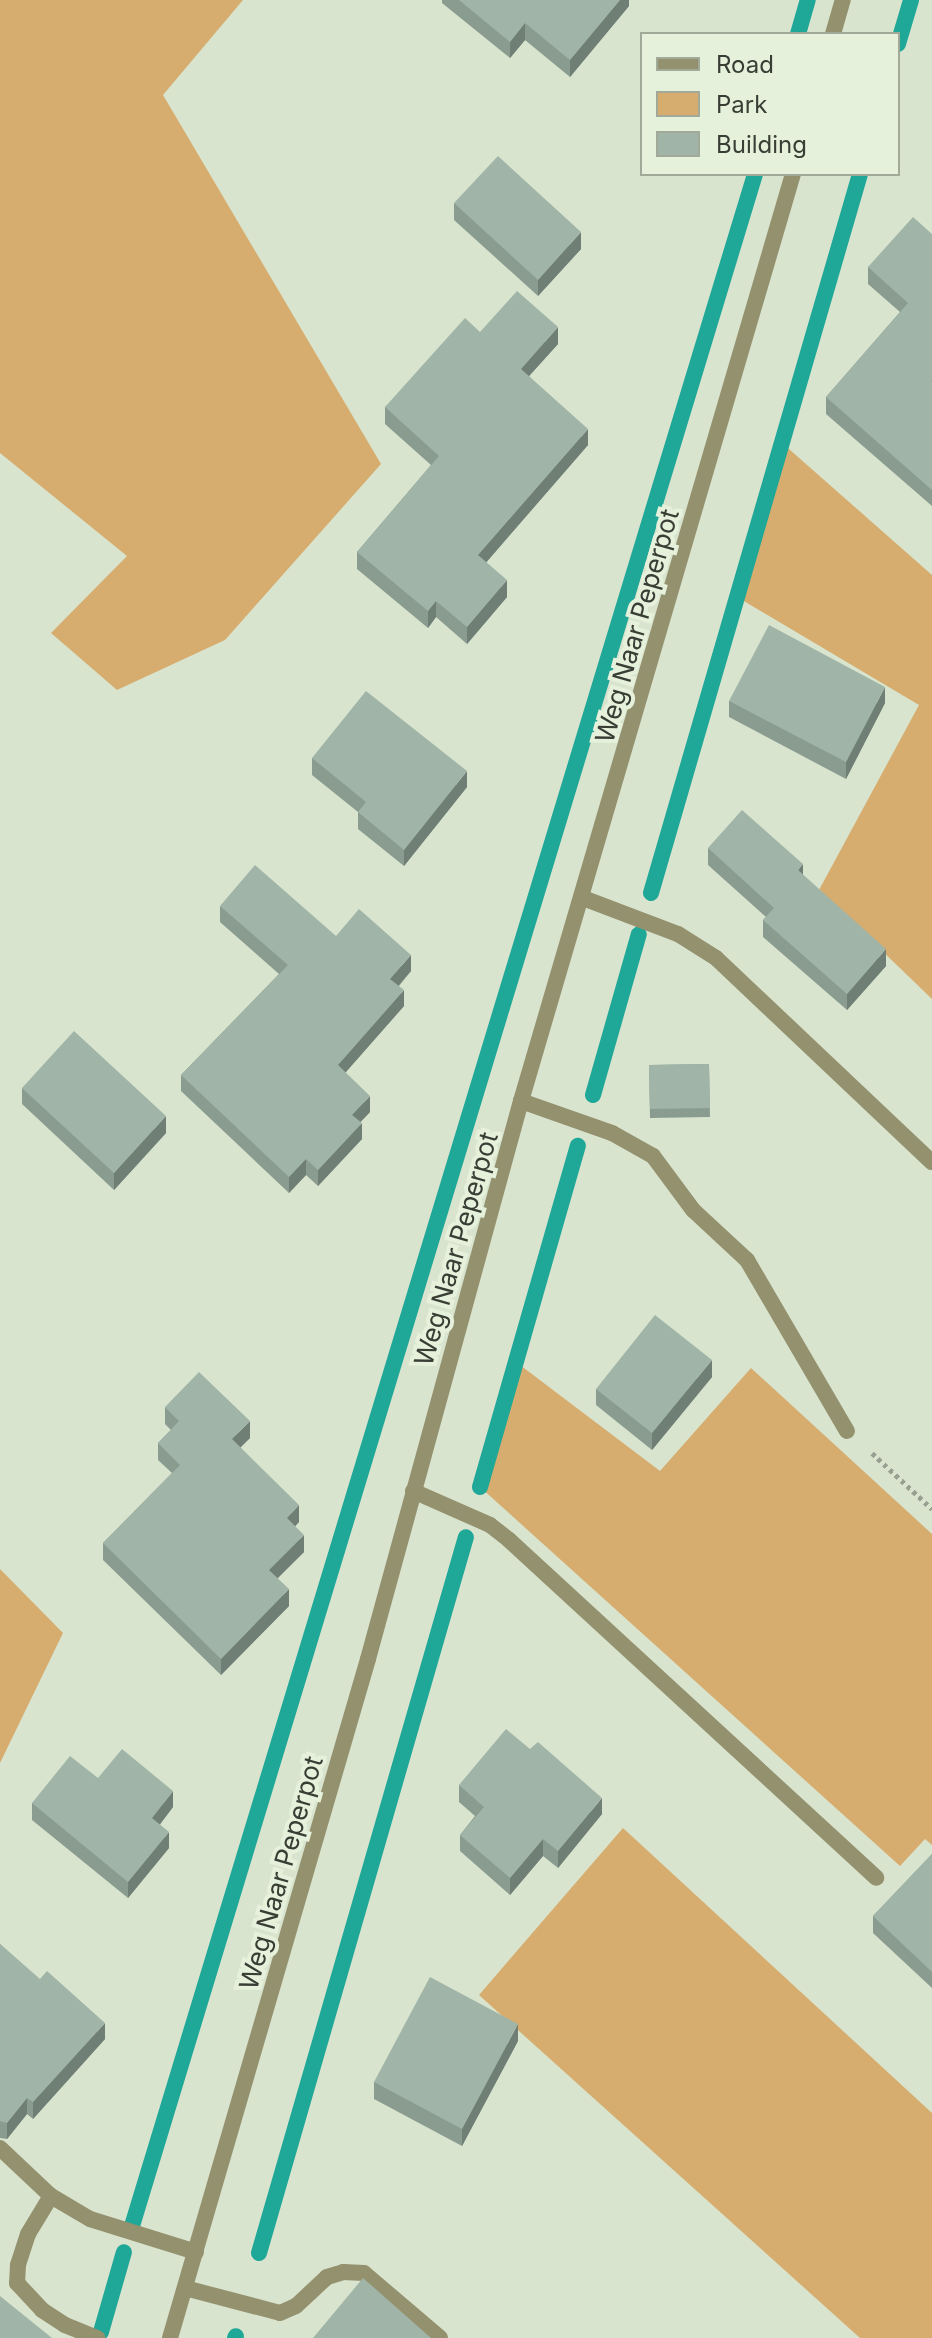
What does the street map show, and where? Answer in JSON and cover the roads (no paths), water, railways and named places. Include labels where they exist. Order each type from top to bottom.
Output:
[{"type":"street","points":[[834,32],[843,0]]},
{"type":"street","name":"Weg Naar Peperpot","points":[[170,2338],[413,1491],[521,1101],[792,176]]},
{"type":"street","points":[[583,898],[678,934],[716,958],[932,1162]]},
{"type":"street","points":[[521,1101],[612,1133],[653,1156],[693,1210],[747,1260],[847,1431]]},
{"type":"street","points":[[413,1491],[490,1525],[516,1545],[876,1878]]},
{"type":"street","points":[[0,2148],[51,2196],[90,2219],[196,2252]]},
{"type":"street","points":[[51,2196],[28,2234],[18,2265],[17,2283],[42,2310],[65,2325],[97,2338]]},
{"type":"street","points":[[185,2288],[280,2313],[296,2306],[327,2277],[343,2272],[364,2273],[440,2338]]},
{"type":"waterway","points":[[799,32],[808,0]]},
{"type":"waterway","points":[[900,37],[911,0]]},
{"type":"waterway","points":[[132,2226],[754,176]]},
{"type":"waterway","points":[[651,893],[859,176]]},
{"type":"waterway","points":[[593,1095],[639,934]]},
{"type":"waterway","points":[[480,1487],[578,1146]]},
{"type":"waterway","points":[[259,2253],[466,1537]]},
{"type":"waterway","points":[[101,2332],[124,2252]]}]
